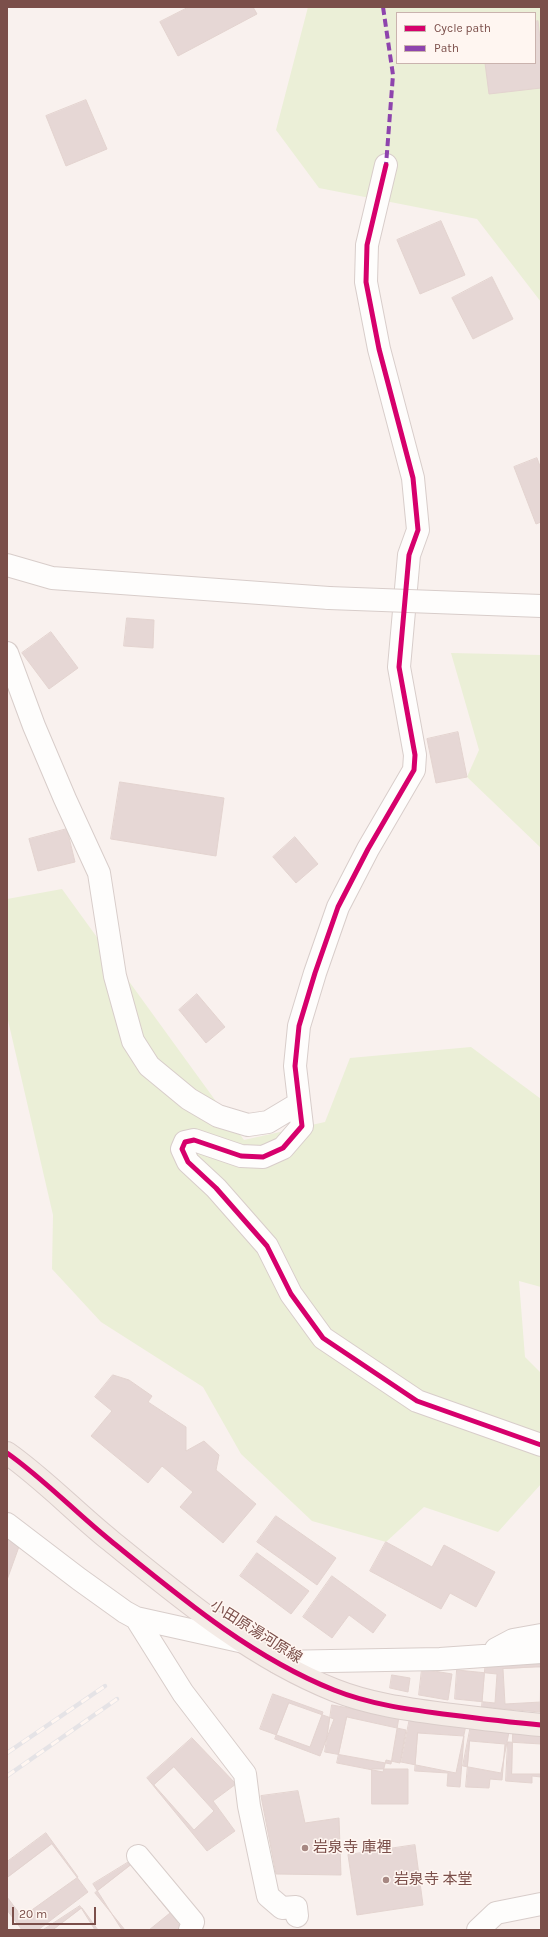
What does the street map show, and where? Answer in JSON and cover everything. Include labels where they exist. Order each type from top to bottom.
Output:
[{"type":"main road","name":"小田原湯河原線","points":[[7,1453],[28,1468],[77,1514],[179,1596],[245,1642],[277,1662],[334,1690],[394,1708],[502,1722],[541,1725]]},
{"type":"street","points":[[386,165],[367,245],[366,282],[379,349],[414,478],[418,530],[409,555],[399,667],[415,755],[414,770],[368,849],[338,907],[315,973],[299,1026],[295,1066],[298,1104],[302,1126],[283,1148],[263,1156],[241,1156],[194,1140],[185,1142],[182,1149],[188,1162],[216,1188],[267,1246],[291,1294],[323,1338],[384,1377],[417,1401],[541,1445]]},
{"type":"street","points":[[7,565],[52,578],[329,598],[541,606]]},
{"type":"street","points":[[7,653],[34,726],[99,873],[115,976],[133,1041],[149,1066],[189,1099],[218,1116],[248,1125],[268,1122],[298,1104]]},
{"type":"street","points":[[7,1524],[79,1579],[125,1612],[136,1618],[245,1642]]},
{"type":"street","points":[[136,1618],[183,1693],[245,1774],[249,1806],[268,1896],[282,1908],[296,1907],[297,1916]]},
{"type":"street","points":[[482,1656],[513,1640],[541,1635]]},
{"type":"street","points":[[277,1662],[440,1659],[541,1652]]},
{"type":"street","points":[[138,1856],[193,1922],[190,1930]]},
{"type":"street","points":[[478,1930],[496,1913],[541,1904]]},
{"type":"green space","points":[[308,7],[541,7],[541,302],[477,219],[319,188],[276,130]]},
{"type":"green space","points":[[451,653],[541,655],[541,848],[467,777],[479,750]]},
{"type":"green space","points":[[62,889],[244,1140],[325,1122],[350,1058],[471,1047],[541,1099],[541,1287],[519,1281],[525,1357],[541,1373],[541,1484],[498,1532],[424,1507],[386,1542],[312,1521],[241,1454],[203,1387],[101,1322],[52,1269],[53,1215],[7,1016],[7,899]]},
{"type":"building","points":[[189,7],[253,7],[257,14],[178,56],[160,22]]},
{"type":"building","points":[[538,21],[541,49],[541,88],[489,94],[485,64],[536,64],[536,22]]},
{"type":"building","points":[[86,100],[107,149],[66,166],[46,116]]},
{"type":"building","points":[[441,221],[465,275],[420,294],[397,240]]},
{"type":"building","points":[[492,277],[513,319],[473,339],[452,298]]},
{"type":"building","points":[[537,458],[541,469],[541,522],[536,524],[514,467]]},
{"type":"building","points":[[127,618],[154,620],[153,648],[124,646]]},
{"type":"building","points":[[51,632],[78,668],[49,689],[22,653]]},
{"type":"building","points":[[458,732],[467,777],[436,783],[427,739]]},
{"type":"building","points":[[120,782],[224,798],[216,856],[111,839]]},
{"type":"building","points":[[67,829],[75,862],[38,871],[29,839]]},
{"type":"building","points":[[295,837],[318,864],[296,883],[273,857]]},
{"type":"building","points":[[197,994],[225,1027],[206,1043],[179,1010]]},
{"type":"building","points":[[113,1375],[129,1380],[152,1396],[148,1402],[186,1427],[186,1451],[204,1441],[219,1455],[216,1470],[256,1504],[223,1543],[180,1507],[193,1492],[162,1466],[148,1483],[91,1436],[112,1411],[95,1397]]},
{"type":"building","points":[[276,1516],[336,1558],[317,1585],[257,1542]]},
{"type":"building","points":[[7,1536],[21,1541],[7,1580]]},
{"type":"building","points":[[386,1542],[432,1567],[444,1545],[495,1572],[476,1607],[450,1593],[441,1609],[370,1571]]},
{"type":"building","points":[[257,1553],[309,1591],[291,1614],[240,1576]]},
{"type":"building","points":[[332,1576],[386,1615],[373,1633],[349,1615],[332,1638],[303,1617]]},
{"type":"building","points":[[486,1658],[541,1664],[540,1712],[482,1707]]},
{"type":"building","points":[[541,1667],[541,1702],[505,1704],[503,1669]]},
{"type":"building","points":[[422,1669],[452,1674],[448,1700],[419,1695]]},
{"type":"building","points":[[457,1670],[497,1674],[495,1703],[455,1699]]},
{"type":"building","points":[[392,1675],[410,1678],[408,1692],[390,1688]]},
{"type":"building","points":[[273,1694],[323,1712],[310,1747],[260,1729]]},
{"type":"building","points":[[289,1703],[334,1719],[320,1756],[275,1739]]},
{"type":"building","points":[[332,1705],[399,1717],[391,1764],[325,1752]]},
{"type":"building","points":[[411,1713],[466,1725],[456,1773],[401,1762]]},
{"type":"building","points":[[347,1717],[406,1730],[400,1763],[386,1760],[383,1772],[337,1763]]},
{"type":"building","points":[[471,1725],[509,1732],[501,1773],[463,1766]]},
{"type":"building","points":[[418,1733],[464,1736],[460,1787],[447,1786],[448,1773],[415,1771]]},
{"type":"building","points":[[513,1734],[541,1735],[541,1774],[512,1774]]},
{"type":"building","points":[[192,1738],[236,1784],[213,1801],[235,1831],[207,1851],[147,1778]]},
{"type":"building","points":[[470,1741],[505,1744],[502,1780],[490,1779],[489,1788],[466,1787]]},
{"type":"building","points":[[508,1742],[541,1744],[541,1777],[532,1776],[532,1783],[506,1781]]},
{"type":"building","points":[[174,1767],[214,1811],[194,1830],[154,1785]]},
{"type":"building","points":[[372,1769],[408,1769],[408,1804],[372,1804]]},
{"type":"building","name":"岩泉寺 庫裡","points":[[298,1791],[305,1823],[339,1818],[341,1875],[276,1874],[261,1796]]},
{"type":"building","points":[[46,1833],[78,1877],[22,1917],[7,1897],[7,1862]]},
{"type":"building","points":[[52,1844],[88,1892],[38,1930],[22,1930],[7,1910],[7,1878]]},
{"type":"building","name":"岩泉寺 本堂","points":[[415,1845],[423,1905],[357,1915],[348,1855]]},
{"type":"building","points":[[137,1857],[182,1930],[122,1930],[93,1884]]},
{"type":"building","points":[[131,1865],[170,1913],[149,1930],[125,1930],[95,1893]]},
{"type":"building","points":[[80,1906],[95,1930],[43,1930]]},
{"type":"building","points":[[82,1908],[98,1930],[53,1930]]},
{"type":"railway","points":[[7,1753],[105,1686]]},
{"type":"railway","points":[[7,1776],[117,1699]]},
{"type":"marked path","points":[[383,7],[393,75],[386,165]]},
{"type":"cycle path","points":[[386,165],[367,245],[366,282],[379,349],[413,478],[418,530],[409,555],[399,667],[415,755],[414,770],[368,849],[338,907],[315,973],[299,1026],[295,1066],[302,1126],[283,1148],[263,1157],[241,1156],[194,1140],[185,1142],[182,1149],[188,1162],[216,1188],[267,1246],[291,1294],[323,1338],[417,1401],[541,1445]]},
{"type":"cycle path","points":[[7,1453],[21,1463],[111,1541],[190,1604],[245,1643],[274,1661],[303,1676],[347,1695],[388,1705],[443,1714],[541,1725]]},
{"type":"place","name":"岩泉寺 庫裡","points":[[305,1848]]},
{"type":"place","name":"岩泉寺 本堂","points":[[386,1880]]}]
